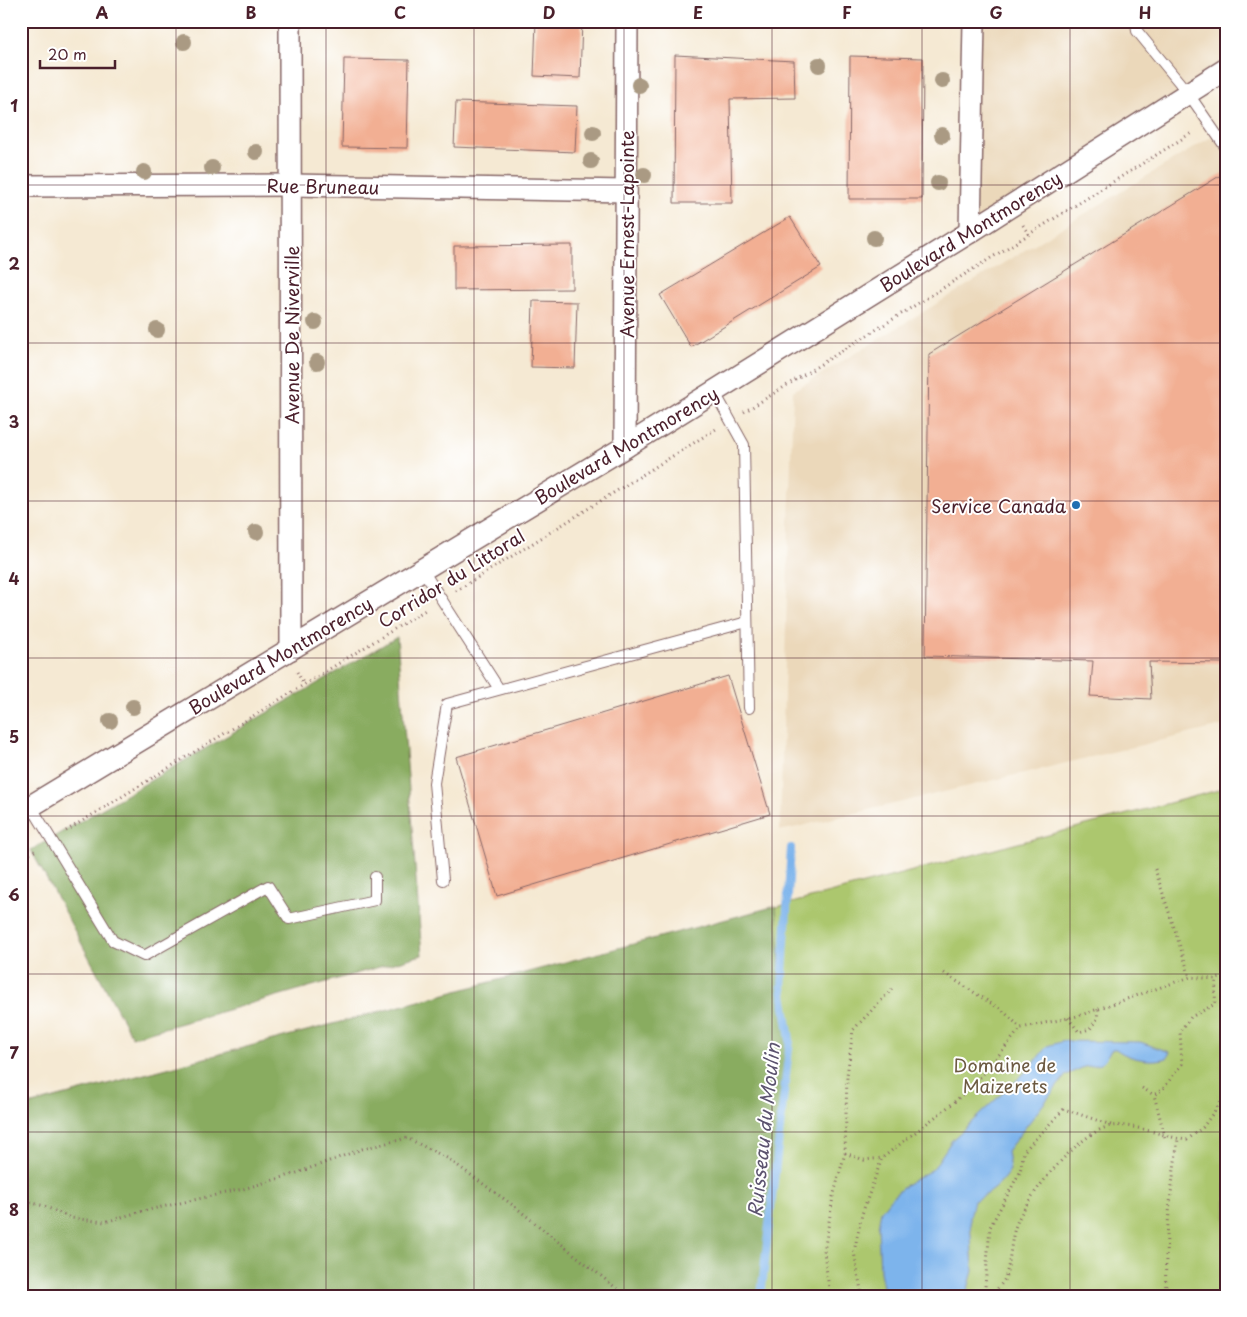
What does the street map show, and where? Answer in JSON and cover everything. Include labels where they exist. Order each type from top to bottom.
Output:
[{"type":"street","name":"Avenue De Niverville","points":[[290,21],[291,649]]},
{"type":"street","name":"Avenue Ernest-Lapointe","points":[[625,447],[626,21]]},
{"type":"street","points":[[970,232],[974,21]]},
{"type":"street","name":"Boulevard Montmorency","points":[[26,809],[625,447],[970,232],[1226,69]]},
{"type":"street","name":"Rue Bruneau","points":[[21,186],[291,185],[626,191]]},
{"type":"lane","points":[[1136,21],[1138,31],[1188,93],[1226,148]]},
{"type":"lane","points":[[714,391],[744,444],[749,708]]},
{"type":"lane","points":[[422,569],[499,689]]},
{"type":"lane","points":[[443,880],[434,783],[447,704],[747,622]]},
{"type":"lane","points":[[26,809],[52,841],[112,941],[144,956],[268,886],[289,919],[375,900],[375,877]]},
{"type":"path","name":"Corridor du Littoral","points":[[21,859],[1208,123]]},
{"type":"path","points":[[1156,868],[1190,977]]},
{"type":"path","points":[[944,973],[1003,1011],[1021,1028]]},
{"type":"path","points":[[845,1152],[864,1160],[882,1158],[952,1104],[978,1080],[1021,1028],[1098,1009],[1190,977],[1216,979],[1226,977]]},
{"type":"path","points":[[1154,1095],[1163,1089],[1182,1064],[1180,1031],[1191,1017],[1215,1004],[1216,979]]},
{"type":"path","points":[[830,1296],[824,1252],[833,1197],[845,1152],[847,1076],[853,1030],[892,989]]},
{"type":"path","points":[[1067,1018],[1079,1032],[1090,1029],[1097,1018],[1098,1009]]},
{"type":"path","points":[[1142,1088],[1154,1095],[1165,1137]]},
{"type":"path","points":[[987,1296],[985,1287],[990,1227],[1020,1172],[1024,1151],[1064,1109],[1112,1126],[1140,1129],[1165,1137],[1187,1140],[1204,1128],[1226,1095]]},
{"type":"path","points":[[991,1296],[1005,1279],[1016,1225],[1034,1194],[1057,1163],[1100,1130],[1112,1126]]},
{"type":"path","points":[[21,1200],[44,1206],[71,1218],[106,1222],[139,1212],[242,1189],[294,1174],[362,1150],[407,1138],[448,1158],[514,1206],[626,1296]]},
{"type":"path","points":[[1166,1296],[1165,1268],[1169,1202],[1178,1139]]},
{"type":"path","points":[[862,1296],[854,1252],[862,1214],[882,1158]]},
{"type":"shaded area","points":[[974,21],[1226,21],[1226,69],[970,232]]},
{"type":"shaded area","points":[[1226,128],[1226,725],[780,831],[793,391]]},
{"type":"green space","points":[[397,637],[422,955],[132,1037],[31,850]]},
{"type":"green space","name":"Domaine de Maizerets","points":[[1226,788],[1226,1296],[21,1296],[21,1107]]},
{"type":"green space","points":[[776,906],[782,987],[790,1040],[759,1296],[21,1296],[21,1107]]},
{"type":"water","points":[[1064,1041],[1140,1042],[1170,1052],[1167,1058],[1147,1060],[1133,1058],[1116,1049],[1112,1049],[1101,1064],[1084,1067],[1066,1075],[1007,1151],[1010,1170],[994,1188],[974,1201],[970,1217],[973,1271],[966,1296],[885,1296],[880,1272],[878,1227],[881,1211],[891,1198],[907,1184],[933,1169],[952,1140],[1030,1068],[1047,1046]]},
{"type":"building","points":[[536,21],[582,21],[580,78],[534,76]]},
{"type":"building","points":[[675,55],[794,61],[795,98],[730,99],[732,203],[674,203]]},
{"type":"building","points":[[850,56],[923,58],[922,199],[849,199]]},
{"type":"building","points":[[344,59],[409,60],[407,148],[342,147]]},
{"type":"building","points":[[456,102],[577,106],[575,152],[454,147]]},
{"type":"building","name":"Service Canada","points":[[1226,172],[1226,663],[1149,662],[1151,699],[1090,696],[1093,661],[925,656],[929,354]]},
{"type":"building","points":[[790,217],[821,267],[691,347],[660,295]]},
{"type":"building","points":[[572,245],[572,289],[454,290],[454,246]]},
{"type":"building","points":[[533,301],[577,302],[575,368],[531,367]]},
{"type":"building","points":[[728,676],[770,814],[497,896],[456,757]]},
{"type":"waterway","name":"Ruisseau du Moulin","points":[[761,1296],[790,1040],[782,987],[791,848]]},
{"type":"place","name":"Service Canada","points":[[1076,505]]}]
